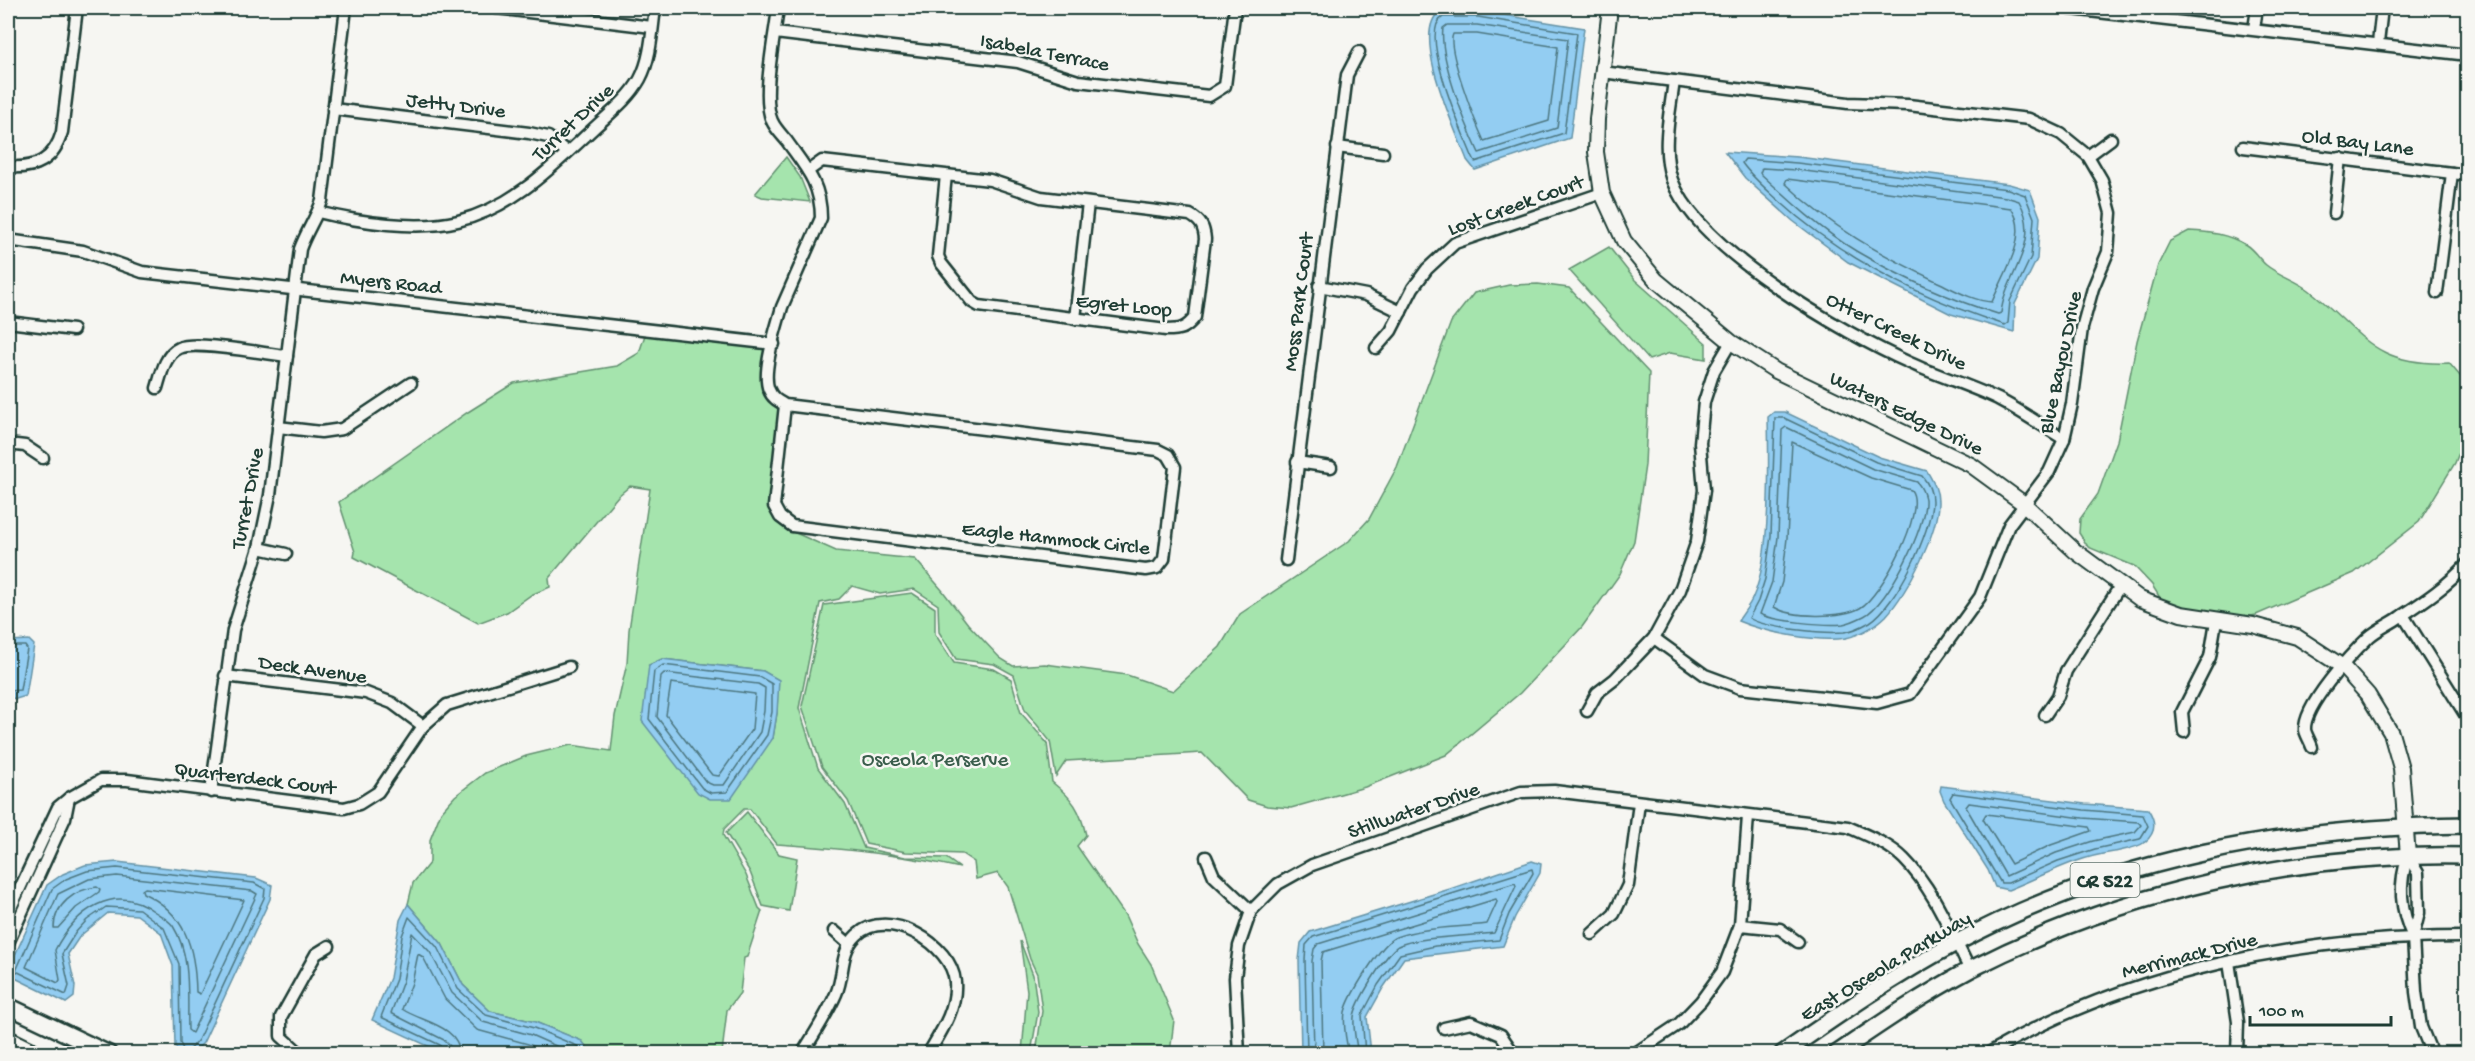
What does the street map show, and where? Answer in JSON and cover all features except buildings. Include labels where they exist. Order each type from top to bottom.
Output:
[{"type":"main road","name":"East Osceola Parkway","points":[[1790,1051],[1883,985],[1956,943],[2025,910],[2109,879],[2202,852],[2291,836],[2406,826],[2468,825]]},
{"type":"main road","name":"CR 522","points":[[1836,1053],[1914,1002],[1970,970],[2043,935],[2172,891],[2279,868],[2325,862],[2408,856],[2468,856]]},
{"type":"main road","points":[[8,1006],[109,1053]]},
{"type":"main road","points":[[8,1039],[38,1053]]},
{"type":"street","points":[[8,167],[38,164],[57,147],[62,132],[77,8]]},
{"type":"street","name":"Turret Drive","points":[[211,792],[233,630],[259,548],[270,495],[300,249],[322,201],[346,8]]},
{"type":"street","points":[[496,8],[652,27]]},
{"type":"street","name":"Turret Drive","points":[[318,212],[342,218],[408,225],[458,221],[522,192],[546,174],[628,96],[641,78],[655,8]]},
{"type":"street","points":[[778,8],[767,102],[772,122],[808,171],[817,186],[821,202],[821,218],[782,307],[767,372],[768,389],[775,399],[785,405]]},
{"type":"street","name":"Isabela Terrace","points":[[775,33],[1018,62],[1078,81],[1209,96],[1225,86],[1235,8]]},
{"type":"street","name":"Waters Edge Drive","points":[[1610,8],[1596,152],[1602,194],[1624,241],[1656,280],[1731,342],[1776,371],[1971,465],[2024,503],[2075,551],[2140,599],[2181,614],[2253,625],[2297,637],[2343,667],[2368,694],[2391,733],[2401,768],[2408,856],[2402,874],[2404,918],[2413,937]]},
{"type":"street","points":[[2063,8],[2151,12],[2254,29],[2468,55]]},
{"type":"street","points":[[2254,29],[2257,8]]},
{"type":"street","points":[[2378,43],[2382,8]]},
{"type":"street","name":"Moss Park Court","points":[[1286,560],[1347,75],[1359,52]]},
{"type":"street","name":"Blue Bayou Drive","points":[[1602,72],[1848,103],[1908,105],[2029,119],[2061,134],[2088,156],[2102,180],[2111,213],[2108,252],[2093,288],[2082,328],[2072,405],[2064,439],[2049,472],[2009,525],[1980,597],[1910,694],[1877,703],[1740,688],[1705,675],[1654,638]]},
{"type":"street","name":"Otter Creek Drive","points":[[1674,81],[1666,138],[1671,179],[1685,207],[1733,255],[1816,314],[1854,336],[1909,363],[1998,399],[2064,439]]},
{"type":"street","name":"Jetty Drive","points":[[333,109],[548,136],[567,152]]},
{"type":"street","points":[[2088,156],[2111,139]]},
{"type":"street","points":[[1337,147],[1383,153]]},
{"type":"street","name":"Old Bay Lane","points":[[2243,147],[2468,175]]},
{"type":"street","points":[[2334,213],[2340,158]]},
{"type":"street","name":"Egret Loop","points":[[808,171],[822,161],[946,175],[990,180],[1041,197],[1190,215],[1199,220],[1204,228],[1205,239],[1195,317],[1188,327],[1180,330],[1166,330],[979,306],[972,302],[940,263],[938,256],[946,175]]},
{"type":"street","points":[[2437,293],[2452,173]]},
{"type":"street","name":"Lost Creek Court","points":[[1376,348],[1391,331],[1427,269],[1455,243],[1602,194]]},
{"type":"street","points":[[1074,319],[1088,203]]},
{"type":"street","name":"Myers Road","points":[[8,240],[83,251],[142,272],[774,344]]},
{"type":"street","points":[[1319,286],[1366,295],[1401,312]]},
{"type":"street","points":[[8,322],[73,330]]},
{"type":"street","points":[[1587,711],[1597,693],[1615,679],[1654,638],[1680,590],[1697,541],[1704,490],[1700,443],[1704,402],[1714,371],[1731,342]]},
{"type":"street","points":[[157,388],[167,358],[178,348],[195,345],[287,356]]},
{"type":"street","points":[[278,427],[321,432],[342,429],[411,383]]},
{"type":"street","name":"Eagle Hammock Circle","points":[[785,405],[1158,450],[1168,456],[1175,467],[1164,559],[1157,568],[1146,570],[792,526],[780,518],[774,506],[785,405]]},
{"type":"street","points":[[8,444],[26,446],[43,458]]},
{"type":"street","points":[[1297,462],[1331,467]]},
{"type":"street","points":[[259,548],[286,554]]},
{"type":"street","points":[[2312,747],[2305,730],[2307,717],[2311,707],[2343,667],[2370,636],[2459,574],[2468,563]]},
{"type":"street","points":[[2045,715],[2058,696],[2066,671],[2120,586]]},
{"type":"street","points":[[2403,615],[2465,712]]},
{"type":"street","points":[[2184,732],[2182,712],[2210,657],[2216,621]]},
{"type":"street","name":"Quarterdeck Court","points":[[8,914],[58,807],[101,780],[127,780],[344,808],[359,804],[378,792],[423,726],[447,705],[569,667]]},
{"type":"street","name":"Deck Avenue","points":[[225,676],[366,693],[392,703],[423,726]]},
{"type":"street","name":"Stillwater Drive","points":[[1239,1053],[1236,960],[1251,911],[1278,884],[1312,865],[1521,792],[1554,791],[1848,827],[1877,840],[1904,859],[1918,875],[1930,893],[1970,970]]},
{"type":"street","points":[[8,943],[65,818],[69,798]]},
{"type":"street","points":[[1592,934],[1614,914],[1628,885],[1639,803]]},
{"type":"street","points":[[1634,1053],[1679,1024],[1701,1001],[1722,972],[1740,925],[1748,816]]},
{"type":"street","name":"Waters Edge Drive","points":[[2408,856],[2418,873],[2419,913],[2413,937]]},
{"type":"street","points":[[1206,857],[1214,876],[1251,911]]},
{"type":"street","points":[[15,897],[26,903]]},
{"type":"street","points":[[1740,925],[1780,929],[1798,942]]},
{"type":"street","points":[[802,1053],[825,1017],[837,992],[844,956],[849,944],[858,933],[874,926],[904,927],[926,938],[947,959],[955,981],[952,1009],[928,1053]]},
{"type":"street","points":[[834,931],[849,944]]},
{"type":"street","points":[[2413,937],[2418,1010],[2421,1027],[2432,1053]]},
{"type":"street","name":"Merrimack Drive","points":[[1987,1053],[2066,1013],[2121,990],[2229,962],[2343,942],[2413,937],[2468,937]]},
{"type":"street","points":[[301,1053],[281,1036],[281,1017],[316,954],[329,946]]},
{"type":"street","points":[[2229,962],[2238,1022],[2237,1053]]},
{"type":"street","points":[[1444,1028],[1471,1022],[1501,1035],[1514,1053]]},
{"type":"green space","points":[[786,157],[800,177],[810,202],[762,197],[755,194]]},
{"type":"green space","points":[[2189,231],[2219,234],[2239,241],[2249,247],[2271,269],[2309,290],[2370,343],[2402,359],[2449,363],[2467,384],[2467,432],[2455,463],[2419,522],[2354,573],[2256,615],[2241,618],[2183,609],[2162,601],[2152,585],[2134,566],[2088,547],[2079,533],[2080,519],[2098,494],[2117,441],[2137,341],[2158,265],[2170,241]]},
{"type":"green space","points":[[1609,247],[1635,280],[1706,343],[1706,359],[1670,353],[1649,360],[1569,270]]},
{"type":"green space","points":[[1538,284],[1569,288],[1649,373],[1645,465],[1634,541],[1620,574],[1582,627],[1520,693],[1446,755],[1365,787],[1291,808],[1267,806],[1248,800],[1202,753],[1066,761],[1056,776],[1050,741],[1025,710],[1014,675],[994,664],[956,659],[939,632],[938,605],[914,589],[880,594],[852,586],[839,599],[820,603],[799,708],[818,768],[845,804],[864,848],[905,857],[946,858],[960,868],[869,852],[777,844],[750,809],[744,809],[724,829],[723,835],[746,875],[762,911],[747,957],[744,958],[740,993],[727,1010],[722,1053],[591,1053],[582,1041],[535,1022],[490,1011],[463,985],[442,944],[408,904],[413,883],[430,862],[430,840],[441,812],[455,796],[485,773],[526,756],[571,745],[611,751],[615,716],[627,663],[629,630],[650,489],[630,486],[618,496],[549,578],[550,587],[531,595],[507,612],[478,623],[354,557],[355,552],[339,502],[468,412],[514,383],[617,366],[639,353],[645,335],[768,348],[763,382],[768,397],[780,409],[770,509],[777,522],[789,530],[836,551],[915,559],[968,624],[1000,658],[1013,666],[1045,664],[1127,675],[1173,691],[1220,647],[1240,614],[1349,541],[1369,519],[1397,467],[1451,322],[1474,293],[1509,285]],"holes":[[[662,659],[763,671],[778,680],[777,713],[773,738],[649,665]]]},
{"type":"green space","name":"Osceola Perserve","points":[[912,593],[935,608],[935,634],[954,663],[994,669],[1011,679],[1021,713],[1047,743],[1052,782],[1075,805],[1084,826],[1086,835],[1077,846],[1125,915],[1138,944],[1151,964],[1174,1020],[1170,1053],[1036,1053],[1042,1011],[1037,974],[1030,959],[1008,887],[998,873],[976,879],[974,862],[962,854],[906,852],[866,844],[848,801],[822,767],[802,706],[824,605]]},
{"type":"green space","points":[[747,812],[779,854],[797,858],[789,911],[763,906],[750,872],[726,833]]},
{"type":"green space","points":[[1020,941],[1033,975],[1038,1012],[1031,1053],[1022,1053],[1027,991]]},
{"type":"water","points":[[1441,11],[1478,11],[1584,28],[1570,138],[1475,170],[1467,160],[1445,105],[1432,59],[1430,39],[1432,22]]},
{"type":"water","points":[[1725,152],[1798,157],[2009,184],[2030,190],[2040,217],[2037,259],[2015,304],[2014,332],[1951,314],[1848,262],[1793,221],[1745,178]]},
{"type":"water","points":[[1774,412],[1785,412],[1879,457],[1927,471],[1936,489],[1938,501],[1933,529],[1912,578],[1886,616],[1873,627],[1857,635],[1834,639],[1806,638],[1776,633],[1738,621],[1753,597],[1763,559],[1768,509],[1768,417]]},
{"type":"water","points":[[29,640],[34,645],[26,696],[16,699],[8,697],[8,641]]},
{"type":"water","points":[[662,659],[763,671],[779,680],[773,738],[731,799],[710,799],[698,793],[642,721],[649,665]]},
{"type":"water","points":[[1941,786],[2085,804],[2148,809],[2154,826],[2149,838],[2138,846],[2085,858],[2008,890],[1995,887],[1988,870],[1944,801],[1940,791]]},
{"type":"water","points":[[1532,861],[1541,864],[1540,873],[1515,917],[1503,946],[1404,958],[1383,988],[1367,1017],[1371,1053],[1301,1053],[1299,960],[1301,943],[1310,932]]},
{"type":"water","points":[[117,862],[256,878],[272,885],[270,899],[203,1043],[193,1053],[179,1053],[175,1046],[173,966],[161,933],[137,915],[108,913],[80,936],[68,954],[75,986],[74,997],[66,1003],[9,975],[10,966],[47,885],[63,874],[85,865]]},
{"type":"water","points":[[408,904],[442,944],[463,985],[490,1011],[535,1022],[582,1041],[591,1053],[443,1053],[372,1020],[390,978],[400,920]]}]
